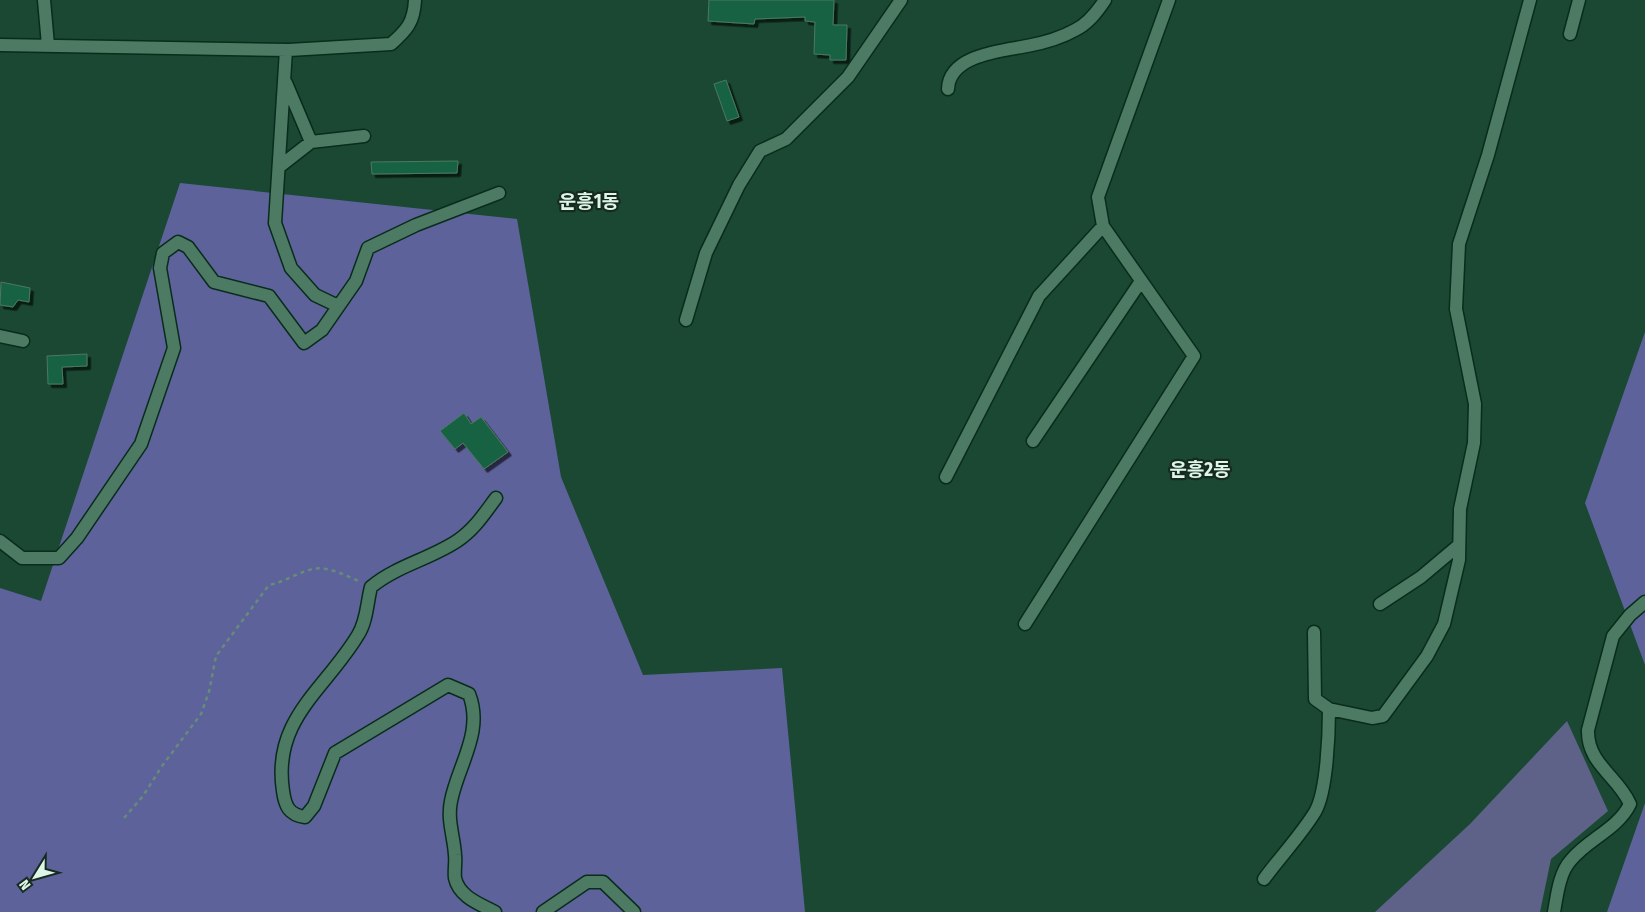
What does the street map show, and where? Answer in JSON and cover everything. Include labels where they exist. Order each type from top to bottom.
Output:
[{"type":"street","points":[[44,0],[48,45]]},
{"type":"street","points":[[0,45],[286,50],[391,44],[404,33],[414,16],[415,0]]},
{"type":"street","points":[[686,320],[706,253],[739,185],[760,151],[786,139],[848,77],[901,0]]},
{"type":"street","points":[[948,89],[953,74],[967,62],[1001,51],[1029,46],[1065,35],[1084,25],[1105,0]]},
{"type":"street","points":[[1025,624],[1194,356],[1103,226],[1098,197],[1169,0]]},
{"type":"street","points":[[1314,632],[1315,699],[1329,709],[1372,718],[1383,716],[1427,656],[1444,624],[1459,560],[1460,508],[1474,443],[1475,404],[1456,310],[1459,244],[1488,155],[1530,0]]},
{"type":"street","points":[[1570,34],[1579,0]]},
{"type":"street","points":[[286,50],[275,223],[292,268],[315,295],[338,306]]},
{"type":"street","points":[[285,80],[311,142]]},
{"type":"street","points":[[279,167],[311,142],[364,136]]},
{"type":"street","points":[[0,541],[22,558],[59,558],[77,538],[141,444],[174,348],[160,268],[163,253],[178,242],[188,247],[214,282],[269,296],[304,343],[322,330],[356,281],[368,248],[416,225],[500,193]]},
{"type":"street","points":[[946,478],[1039,296],[1103,226]]},
{"type":"street","points":[[1033,441],[1141,281]]},
{"type":"street","points":[[0,336],[24,341]]},
{"type":"street","points":[[494,912],[471,900],[455,879],[456,854],[450,824],[451,801],[471,741],[474,705],[469,694],[448,685],[336,753],[314,806],[305,818],[295,816],[288,810],[284,801],[280,763],[286,740],[304,707],[360,632],[371,587],[390,574],[456,542],[477,524],[496,498]]},
{"type":"street","points":[[1380,604],[1421,577],[1459,545]]},
{"type":"street","points":[[1554,912],[1558,887],[1570,861],[1625,815],[1630,804],[1625,791],[1595,758],[1588,744],[1588,730],[1613,636],[1630,615],[1645,602]]},
{"type":"street","points":[[1264,879],[1316,811],[1321,794],[1329,732],[1329,709]]},
{"type":"street","points":[[543,912],[587,882],[603,882],[634,912]]},
{"type":"path","points":[[124,818],[143,796],[162,766],[201,714],[206,704],[216,656],[269,585],[285,582],[310,569],[339,572],[371,587]]},
{"type":"shaded area","points":[[180,183],[517,219],[561,477],[643,675],[782,668],[805,912],[0,912],[0,588],[41,601]]},
{"type":"shaded area","points":[[1645,332],[1645,665],[1585,503]]},
{"type":"shaded area","points":[[1567,721],[1608,811],[1551,859],[1540,912],[1375,912],[1470,824]]},
{"type":"shaded area","points":[[1645,803],[1645,912],[1607,912]]},
{"type":"building","points":[[709,0],[834,0],[833,25],[847,25],[846,60],[830,60],[830,55],[814,54],[815,22],[805,21],[805,17],[755,19],[754,24],[708,21]]},
{"type":"building","points":[[726,80],[739,117],[727,121],[714,84]]},
{"type":"building","points":[[458,161],[457,173],[372,174],[371,162]]},
{"type":"building","points":[[1,282],[30,288],[29,302],[18,300],[13,307],[0,305]]},
{"type":"building","points":[[87,354],[87,366],[62,367],[63,384],[48,384],[47,356]]},
{"type":"building","points":[[464,413],[471,424],[481,417],[508,452],[484,469],[463,443],[455,449],[440,431]]},
{"type":"district","name":"운흥1동","points":[[589,201]]},
{"type":"district","name":"운흥2동","points":[[1200,469]]}]
